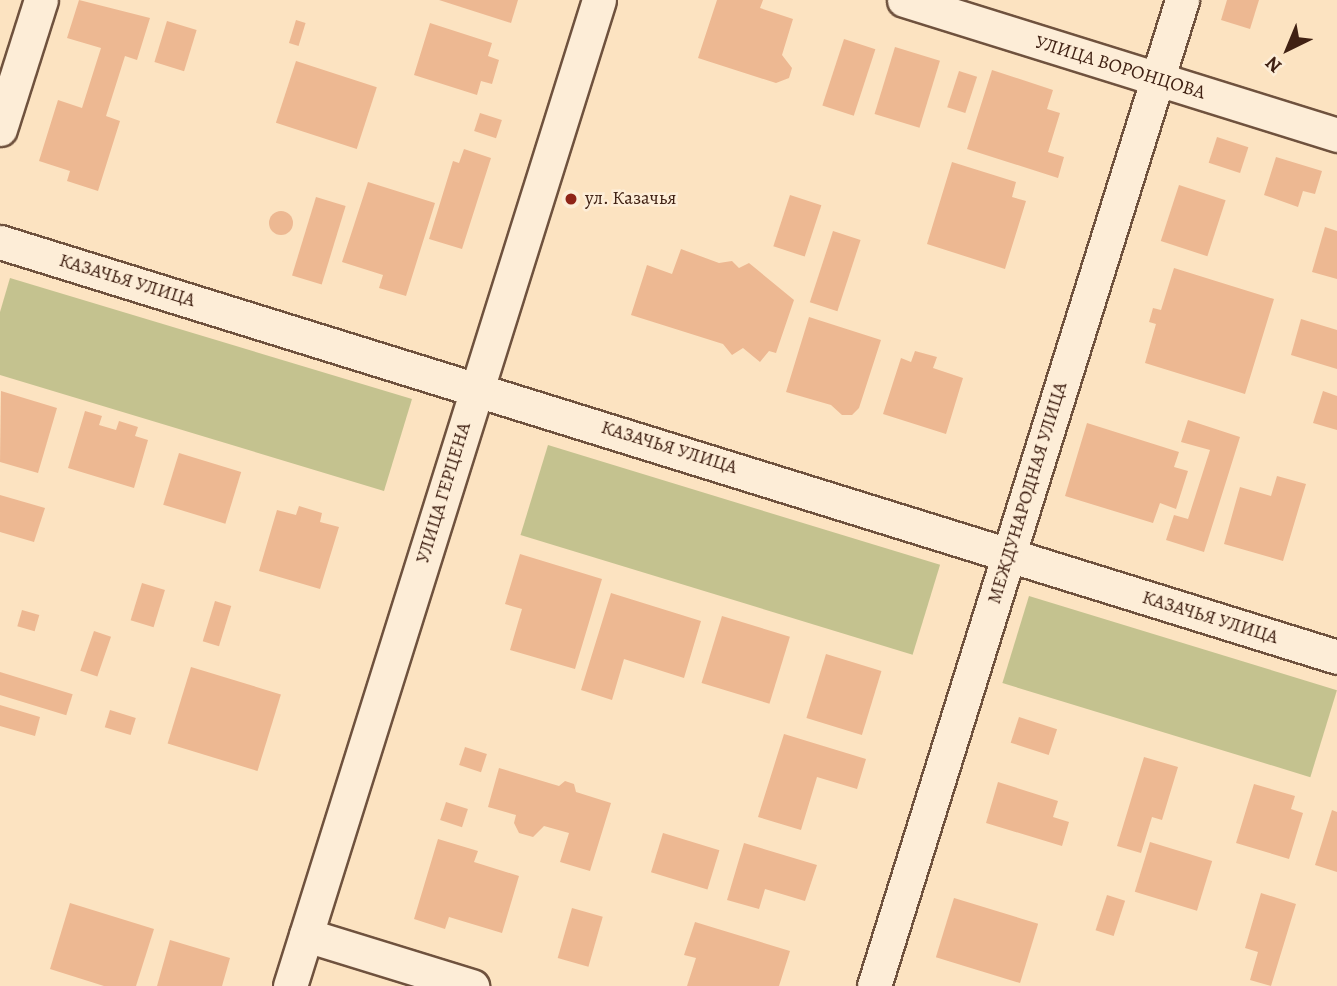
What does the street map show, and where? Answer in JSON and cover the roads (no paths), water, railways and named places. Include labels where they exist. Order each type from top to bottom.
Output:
[{"type":"street","points":[[0,129],[41,0]]},
{"type":"street","name":"УЛИЦА ГЕРЦЕНА","points":[[290,986],[599,0]]},
{"type":"street","name":"УЛИЦА ВОРОНЦОВА","points":[[904,0],[1337,135]]},
{"type":"street","name":"МЕЖДУНАРОДНАЯ УЛИЦА","points":[[874,986],[1182,0]]},
{"type":"street","name":"КАЗАЧЬЯ УЛИЦА","points":[[0,242],[1337,657]]},
{"type":"street","points":[[306,934],[472,986]]},
{"type":"place","name":"ул. Казачья","points":[[571,199]]}]
